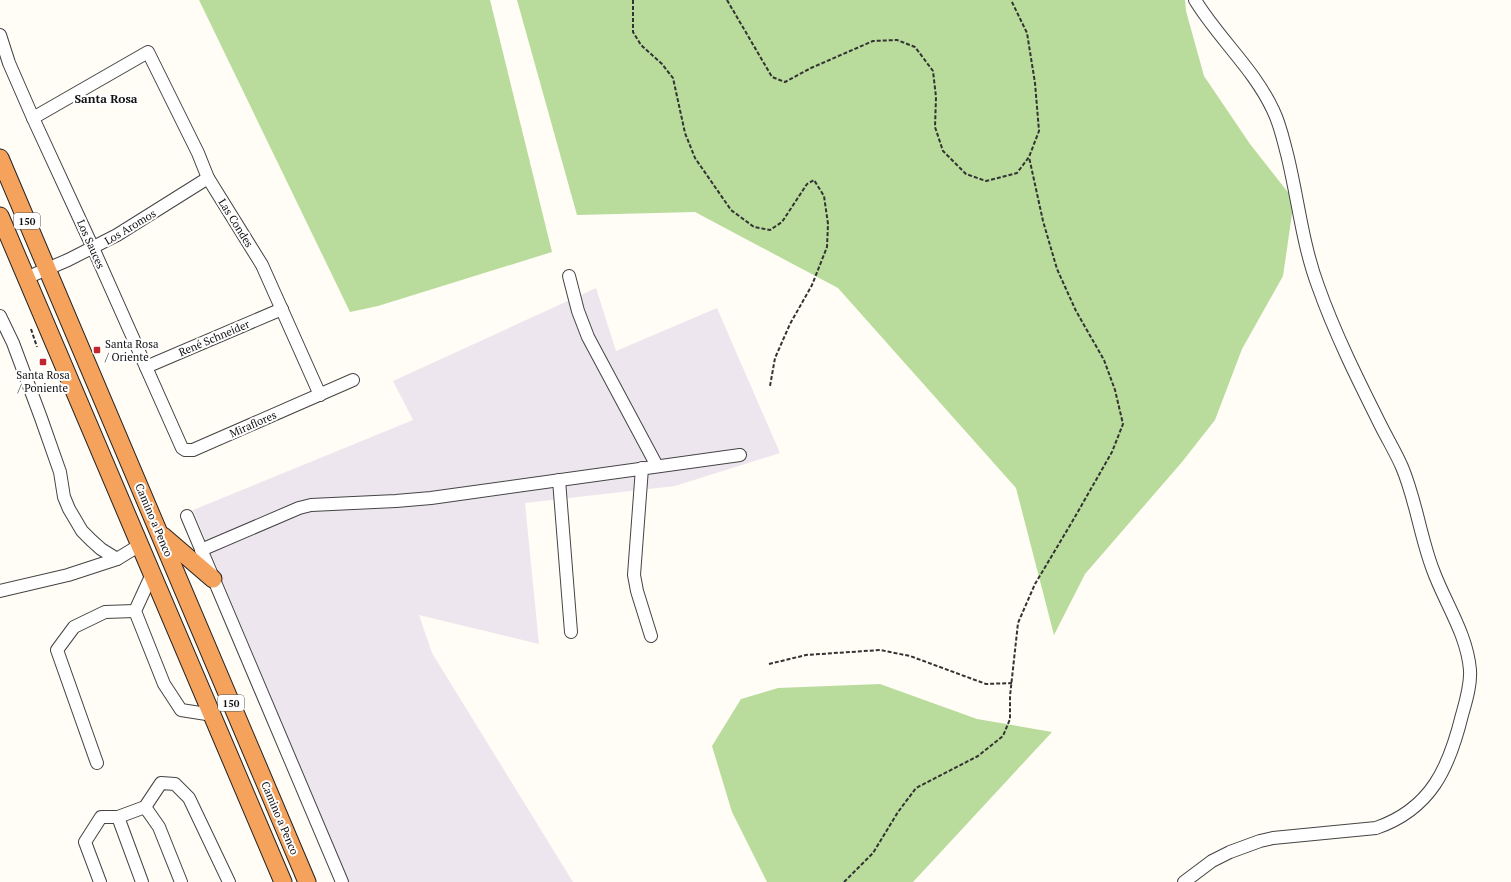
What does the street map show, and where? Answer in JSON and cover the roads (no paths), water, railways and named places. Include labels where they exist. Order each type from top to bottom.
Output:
[{"type":"highway","name":"Camino a Penco","points":[[0,158],[307,882]]},
{"type":"highway","name":"Camino a Penco","points":[[0,216],[283,882]]},
{"type":"highway","points":[[159,533],[213,579]]},
{"type":"street","points":[[1184,882],[1212,860],[1246,845],[1273,838],[1376,828],[1389,823],[1413,809],[1430,792],[1442,773],[1456,737],[1470,680],[1468,659],[1463,639],[1433,570],[1425,547],[1408,483],[1395,453],[1354,370],[1316,282],[1303,232],[1296,193],[1279,123],[1264,94],[1195,0]]},
{"type":"street","name":"Los Sauces","points":[[0,35],[9,62],[33,118],[93,248],[179,444],[185,450]]},
{"type":"street","name":"Las Condes","points":[[33,118],[148,52],[198,153],[208,178],[262,265],[320,395]]},
{"type":"street","name":"Los Aromos","points":[[26,278],[47,270],[118,235],[208,178]]},
{"type":"street","points":[[568,276],[578,311],[588,337],[657,466]]},
{"type":"street","name":"René Schneider","points":[[146,367],[282,309]]},
{"type":"street","points":[[0,316],[13,343],[41,418],[60,472],[63,491],[69,509],[91,540],[101,549],[117,559]]},
{"type":"street","name":"Miraflores","points":[[185,450],[193,450],[353,380]]},
{"type":"street","points":[[201,550],[287,512],[305,506],[396,502],[740,455]]},
{"type":"street","points":[[642,468],[634,575],[637,591],[651,636]]},
{"type":"street","points":[[559,480],[571,632]]},
{"type":"street","points":[[187,516],[342,882]]},
{"type":"street","points":[[0,591],[68,575],[117,559],[140,545]]},
{"type":"street","points":[[152,574],[135,611],[164,684],[181,710],[213,715]]},
{"type":"street","points":[[97,763],[57,650],[74,627],[106,612],[135,611]]},
{"type":"street","points":[[100,882],[85,842],[101,817],[118,817],[144,807],[162,783],[175,784],[189,798],[229,882]]},
{"type":"street","points":[[144,807],[159,828],[181,882]]},
{"type":"street","points":[[118,817],[142,882]]},
{"type":"place","name":"Santa Rosa / Oriente","points":[[97,350]]},
{"type":"place","name":"Santa Rosa / Poniente","points":[[43,362]]},
{"type":"district","name":"Santa Rosa","points":[[106,99]]}]
